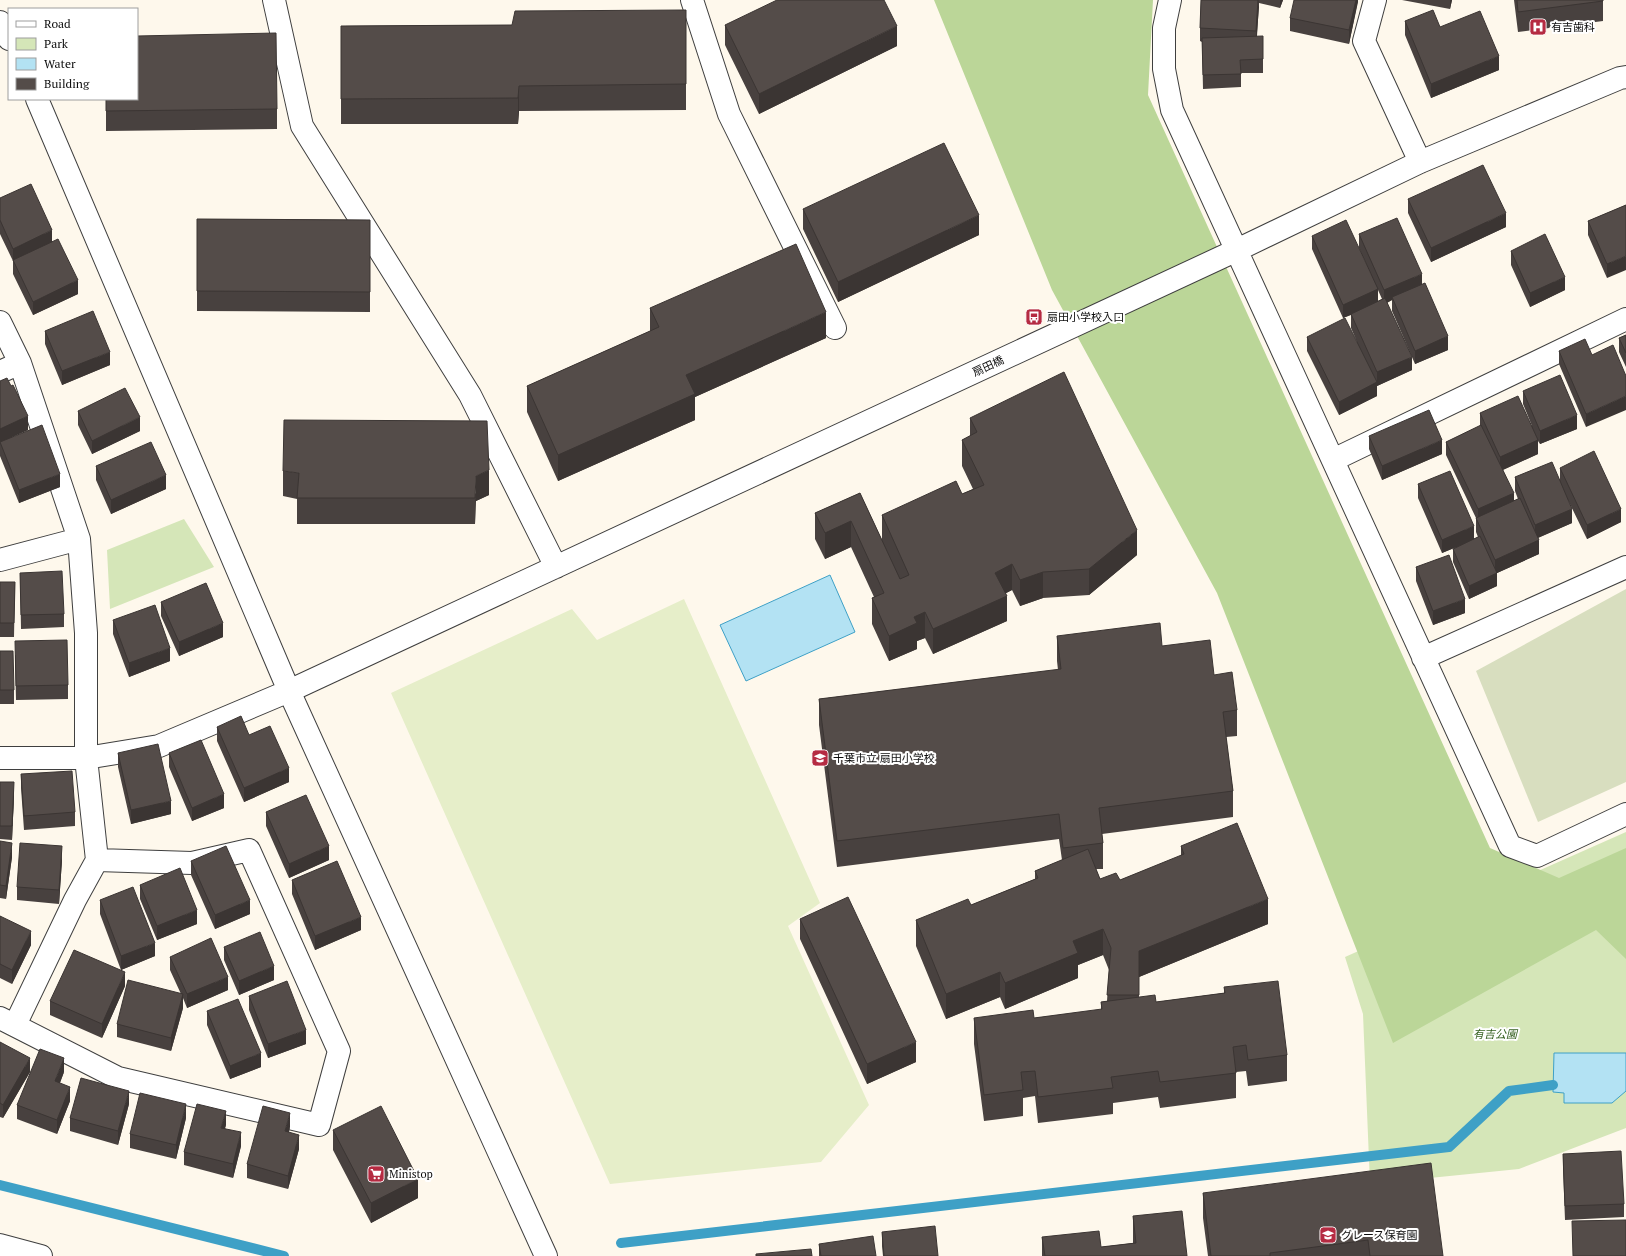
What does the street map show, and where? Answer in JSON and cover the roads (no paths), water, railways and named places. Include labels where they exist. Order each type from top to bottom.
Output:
[{"type":"street","points":[[274,0],[302,126],[470,395],[556,567]]},
{"type":"street","points":[[692,0],[729,114],[835,328]]},
{"type":"street","points":[[1170,0],[1164,28],[1164,69],[1172,110],[1510,846],[1537,856],[1626,814]]},
{"type":"street","points":[[1375,0],[1364,42],[1420,162]]},
{"type":"street","points":[[0,22],[8,37]]},
{"type":"street","name":"扇田橋","points":[[8,758],[86,758],[159,746],[289,691],[1237,250],[1420,162],[1620,78],[1626,77]]},
{"type":"street","points":[[36,100],[289,691],[546,1256]]},
{"type":"street","points":[[1333,460],[1626,319]]},
{"type":"street","points":[[0,322],[20,363],[79,539],[86,633],[86,758],[96,860],[7,1022],[118,1078],[319,1125],[339,1051],[250,850],[192,863],[96,860]]},
{"type":"street","points":[[0,372],[20,363]]},
{"type":"street","points":[[0,560],[79,539]]},
{"type":"street","points":[[1424,658],[1626,567]]},
{"type":"street","points":[[0,1245],[41,1256]]},
{"type":"water","points":[[830,575],[855,632],[746,681],[720,625]]},
{"type":"water","points":[[1554,1053],[1626,1053],[1626,1091],[1612,1103],[1564,1103],[1564,1093],[1553,1092]]},
{"type":"waterway","points":[[621,1243],[1449,1147],[1509,1091],[1553,1085]]},
{"type":"waterway","points":[[0,1185],[284,1256]]},
{"type":"place","name":"有吉歯科","points":[[1538,27]]},
{"type":"place","name":"扇田小学校入口","points":[[1034,317]]},
{"type":"place","name":"千葉市立 扇田小学校","points":[[820,758]]},
{"type":"place","name":"Ministop","points":[[376,1174]]},
{"type":"place","name":"グレース保育園","points":[[1328,1235]]},
{"type":"park label","name":"有吉公園","points":[[1495,1034]]}]
